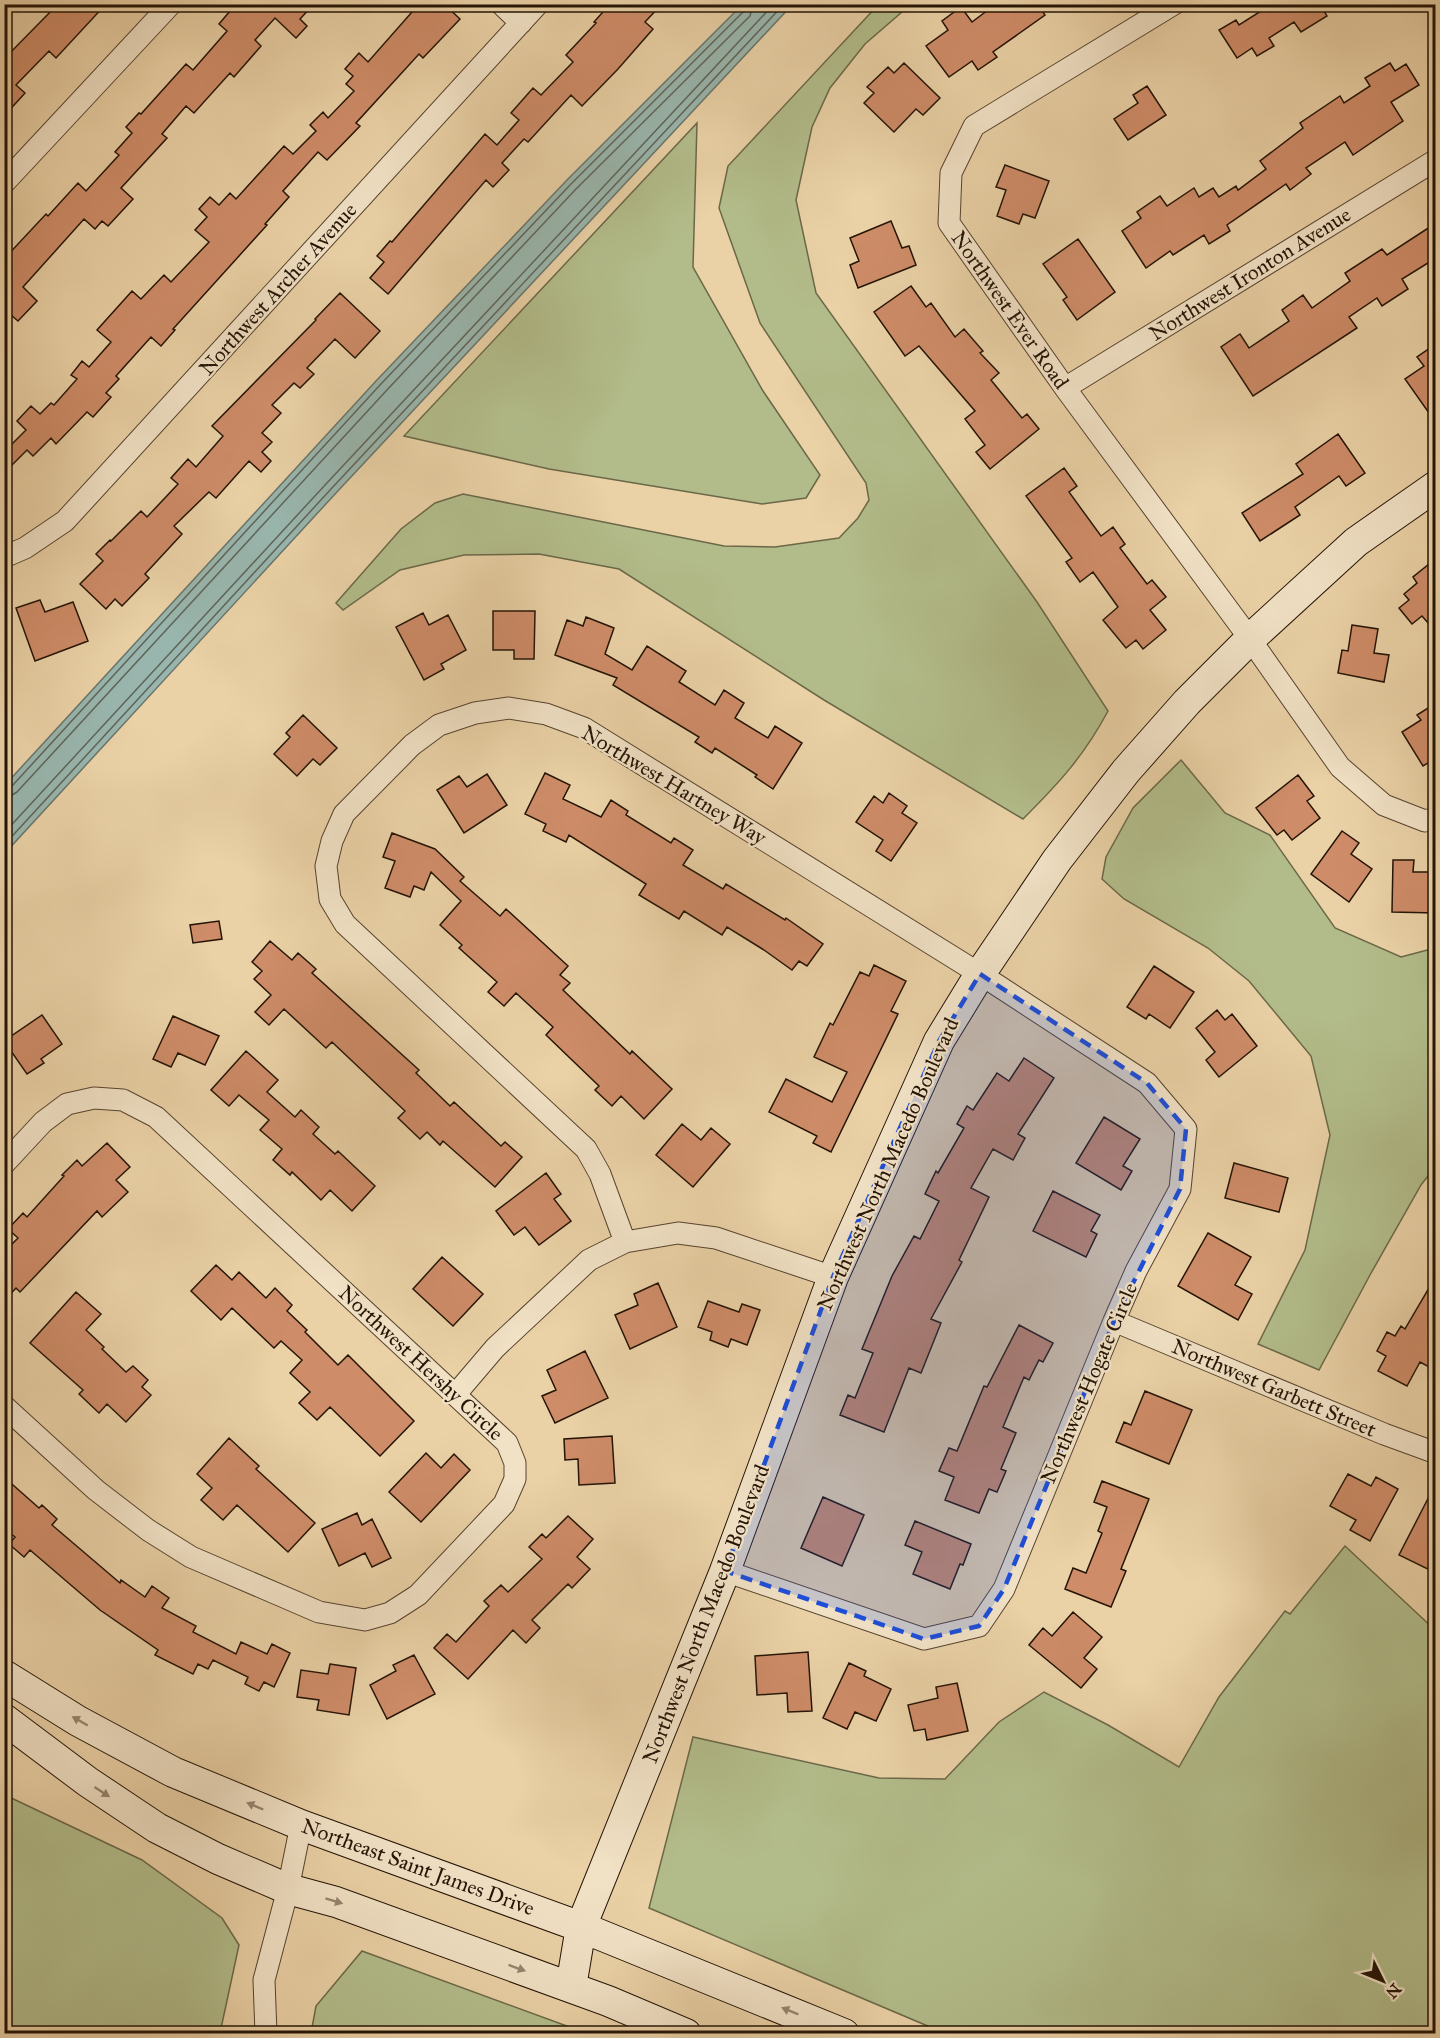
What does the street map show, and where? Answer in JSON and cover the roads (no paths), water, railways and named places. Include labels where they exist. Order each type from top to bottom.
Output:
[{"type":"street","points":[[4,183],[171,4]]},
{"type":"street","points":[[501,4],[521,23]]},
{"type":"street","name":"Northwest Archer Avenue","points":[[4,557],[25,548],[65,521],[538,4]]},
{"type":"street","name":"Northwest Ever Road","points":[[1174,4],[974,126],[951,173],[949,223],[1065,388],[1250,639],[1340,766],[1384,805],[1425,821],[1436,818]]},
{"type":"street","name":"Northwest Ironton Avenue","points":[[1065,388],[1436,160]]},
{"type":"street","name":"Northwest North Macedo Boulevard","points":[[571,1988],[581,1927],[725,1571],[833,1277],[939,1041],[980,974],[1057,860],[1126,771],[1187,702],[1250,639],[1356,542],[1436,486]]},
{"type":"street","name":"Northwest Hartney Way","points":[[625,1242],[600,1174],[586,1149],[345,924],[330,898],[326,866],[332,841],[344,814],[412,745],[439,726],[475,713],[509,708],[546,714],[584,728],[980,974]]},
{"type":"street","name":"Northwest Hogate Circle","points":[[725,1571],[924,1639],[979,1626],[1004,1589],[1114,1321],[1136,1271],[1179,1189],[1186,1129],[1147,1083],[980,974]]},
{"type":"street","name":"Northwest Hershy Circle","points":[[4,1164],[43,1122],[68,1104],[94,1098],[123,1100],[156,1117],[507,1443],[515,1464],[515,1479],[504,1504],[418,1595],[390,1614],[365,1620],[319,1612],[191,1557],[148,1530],[96,1490],[4,1406]]},
{"type":"street","points":[[455,1395],[495,1348],[589,1260],[625,1242],[678,1233],[716,1238],[833,1277]]},
{"type":"street","name":"Northwest Garbett Street","points":[[1114,1321],[1384,1434],[1436,1453]]},
{"type":"street","name":"Northeast Saint James Drive","points":[[4,1675],[78,1721],[173,1772],[301,1825],[581,1927],[844,2034]]},
{"type":"street","points":[[4,1719],[88,1782],[157,1828],[218,1859],[288,1889],[336,1902],[571,1988],[686,2034]]},
{"type":"street","points":[[267,2034],[264,1980],[288,1889],[301,1825]]},
{"type":"water","points":[[742,5],[792,5],[336,493],[5,853],[5,785],[376,381],[567,180]]}]
